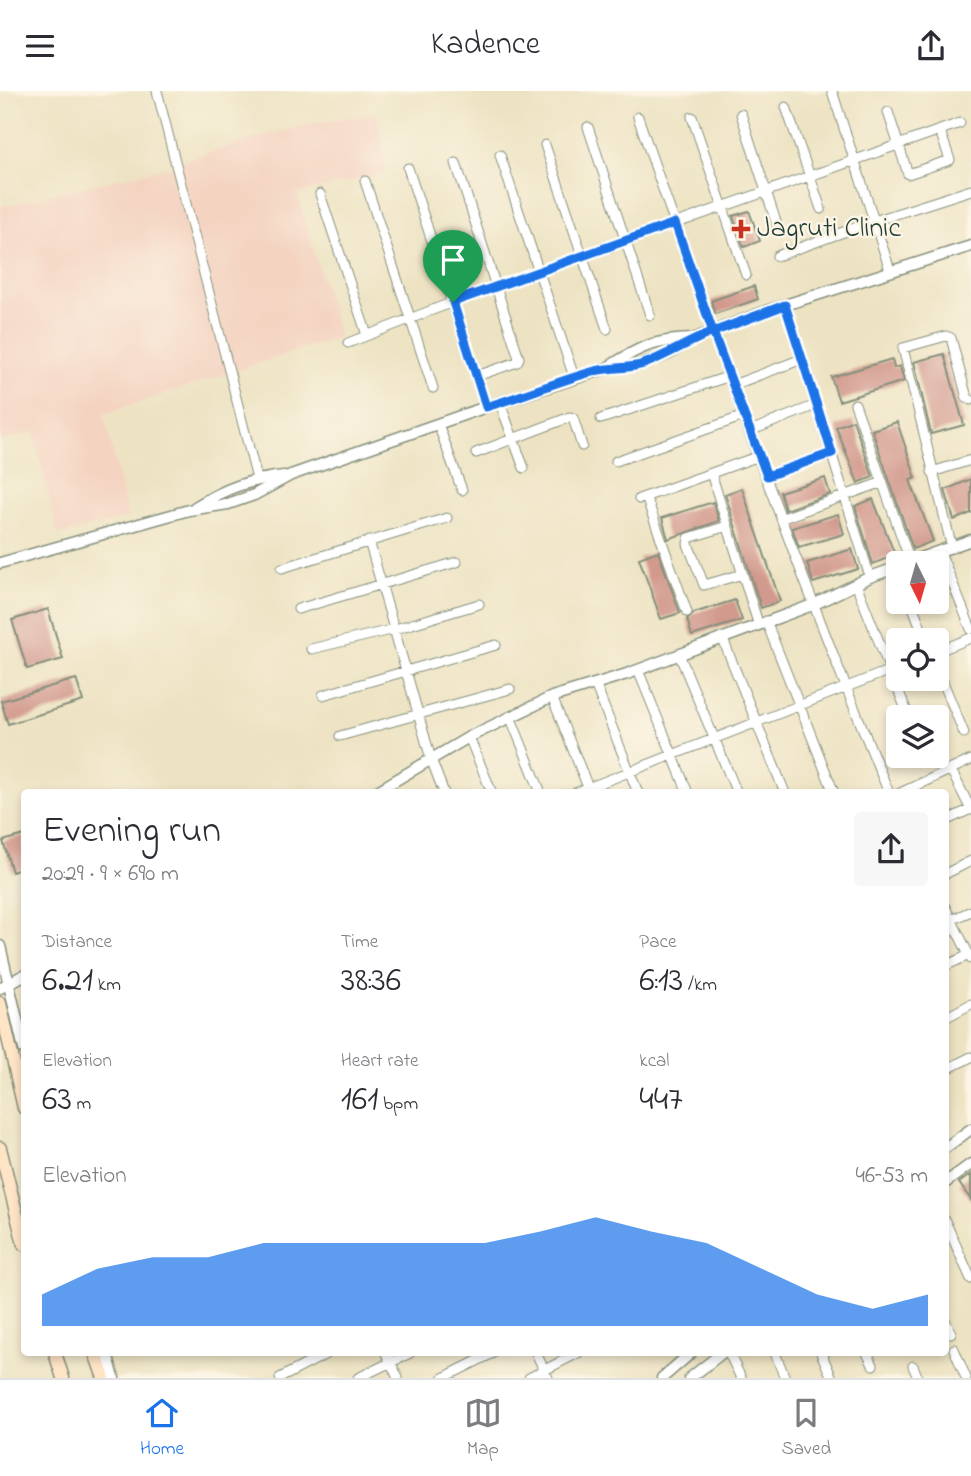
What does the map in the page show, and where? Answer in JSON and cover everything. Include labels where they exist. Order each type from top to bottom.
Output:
[{"type":"main road","points":[[0,1003],[21,1095]]},
{"type":"main road","points":[[0,1148],[21,1232]]},
{"type":"main road","points":[[56,1356],[63,1378]]},
{"type":"main road","points":[[96,1356],[104,1378]]},
{"type":"street","points":[[157,91],[257,479]]},
{"type":"street","points":[[832,91],[890,270]]},
{"type":"street","points":[[786,107],[821,209]]},
{"type":"street","points":[[888,112],[907,173],[911,174],[950,160],[940,131]]},
{"type":"street","points":[[741,114],[777,225]]},
{"type":"street","points":[[638,117],[731,381],[845,687],[887,789]]},
{"type":"street","points":[[692,117],[747,275]]},
{"type":"street","points":[[348,343],[453,302],[960,123]]},
{"type":"street","points":[[588,127],[650,315]]},
{"type":"street","points":[[545,145],[607,329]]},
{"type":"street","points":[[500,155],[573,377]]},
{"type":"street","points":[[456,163],[519,361],[477,376]]},
{"type":"street","points":[[408,168],[486,407]]},
{"type":"street","points":[[365,181],[433,388]]},
{"type":"street","points":[[777,256],[971,190]]},
{"type":"street","points":[[320,194],[367,335]]},
{"type":"street","points":[[0,562],[189,510],[228,504],[254,495],[292,475],[573,377],[608,368],[637,349],[664,340],[693,339],[785,305],[971,246]]},
{"type":"street","points":[[785,305],[870,577]]},
{"type":"street","points":[[952,548],[902,348],[949,336],[967,398],[971,400]]},
{"type":"street","points":[[601,419],[802,359]]},
{"type":"street","points":[[500,403],[524,468]]},
{"type":"street","points":[[855,404],[905,551]]},
{"type":"street","points":[[750,431],[816,405]]},
{"type":"street","points":[[616,461],[744,416]]},
{"type":"street","points":[[476,453],[570,417],[573,418],[582,446]]},
{"type":"street","points":[[438,424],[462,490]]},
{"type":"street","points":[[767,476],[832,453]]},
{"type":"street","points":[[687,612],[642,498],[760,456]]},
{"type":"street","points":[[932,473],[971,460]]},
{"type":"street","points":[[711,473],[743,573],[800,705],[832,789]]},
{"type":"street","points":[[189,510],[222,490],[257,479],[292,475]]},
{"type":"street","points":[[783,518],[883,482]]},
{"type":"street","points":[[282,568],[447,518]]},
{"type":"street","points":[[727,526],[689,538],[688,544],[705,585],[743,573]]},
{"type":"street","points":[[943,551],[971,540]]},
{"type":"street","points":[[369,541],[431,759],[442,789]]},
{"type":"street","points":[[298,608],[457,562]]},
{"type":"street","points":[[391,788],[431,759],[510,716],[552,698],[638,670],[815,604],[886,572]]},
{"type":"street","points":[[949,574],[971,629]]},
{"type":"street","points":[[856,584],[886,651]]},
{"type":"street","points":[[311,649],[395,629],[479,604]]},
{"type":"street","points":[[722,637],[783,789]]},
{"type":"street","points":[[949,647],[971,638]]},
{"type":"street","points":[[323,695],[496,645]]},
{"type":"street","points":[[679,654],[735,789]]},
{"type":"street","points":[[638,670],[687,789]]},
{"type":"street","points":[[591,789],[674,753],[886,672]]},
{"type":"street","points":[[595,684],[636,789]]},
{"type":"street","points":[[340,736],[510,689]]},
{"type":"street","points":[[946,691],[964,733]]},
{"type":"street","points":[[552,698],[589,789]]},
{"type":"street","points":[[510,716],[539,789]]},
{"type":"street","points":[[470,737],[490,789]]},
{"type":"street","points":[[909,789],[971,760]]},
{"type":"street","points":[[949,819],[971,809],[951,770]]},
{"type":"street","points":[[949,872],[971,861]]},
{"type":"street","points":[[949,914],[971,911]]},
{"type":"street","points":[[949,918],[969,953],[949,964]]},
{"type":"street","points":[[0,946],[4,986],[21,1040]]},
{"type":"street","points":[[4,986],[21,977]]},
{"type":"street","points":[[949,1016],[971,1004]]},
{"type":"street","points":[[949,1068],[971,1057]]},
{"type":"street","points":[[949,1146],[971,1129]]},
{"type":"street","points":[[949,1180],[971,1164]]},
{"type":"street","points":[[949,1230],[971,1279]]},
{"type":"street","points":[[949,1329],[951,1333]]},
{"type":"street","points":[[954,1349],[966,1378]]},
{"type":"street","points":[[108,1356],[114,1378]]},
{"type":"street","points":[[280,1378],[322,1356]]},
{"type":"street","points":[[387,1356],[398,1378]]},
{"type":"street","points":[[358,1378],[404,1356]]},
{"type":"street","points":[[443,1378],[487,1356]]},
{"type":"street","points":[[537,1356],[546,1374]]},
{"type":"street","points":[[529,1378],[546,1374],[573,1356]]},
{"type":"street","points":[[662,1378],[688,1356]]},
{"type":"street","points":[[692,1377],[718,1356]]},
{"type":"street","points":[[730,1356],[741,1378]]},
{"type":"street","points":[[776,1356],[785,1378]]},
{"type":"street","points":[[822,1356],[832,1378]]},
{"type":"street","points":[[868,1356],[873,1365]]},
{"type":"street","points":[[913,1366],[918,1378]]},
{"type":"shaded area","points":[[376,113],[387,173],[297,194],[339,337],[104,414],[128,518],[58,535],[33,432],[0,441],[0,207],[168,167],[190,158],[311,123]]},
{"type":"building","points":[[749,211],[760,241],[744,247],[733,216]]},
{"type":"building","points":[[754,286],[758,299],[715,314],[711,301]]},
{"type":"building","points":[[944,354],[964,425],[931,434],[914,362]]},
{"type":"building","points":[[892,359],[894,368],[900,366],[904,381],[839,401],[831,377]]},
{"type":"building","points":[[853,420],[873,477],[858,483],[836,427]]},
{"type":"building","points":[[897,422],[916,478],[910,480],[933,541],[913,549],[872,430]]},
{"type":"building","points":[[825,478],[830,494],[785,510],[780,492]]},
{"type":"building","points":[[971,479],[971,513],[954,520],[945,490]]},
{"type":"building","points":[[742,488],[780,601],[761,608],[725,494]]},
{"type":"building","points":[[873,499],[893,551],[886,551],[886,559],[873,564],[855,506]]},
{"type":"building","points":[[713,502],[719,521],[668,539],[662,518]]},
{"type":"building","points":[[838,514],[844,534],[799,547],[792,528]]},
{"type":"building","points":[[852,549],[858,569],[813,583],[807,563]]},
{"type":"building","points":[[658,551],[680,613],[661,619],[639,558]]},
{"type":"building","points":[[735,600],[742,620],[692,636],[687,619],[694,613]]},
{"type":"building","points":[[48,609],[63,659],[27,669],[12,620]]},
{"type":"building","points":[[76,679],[83,701],[8,724],[1,701]]},
{"type":"building","points":[[21,836],[21,869],[12,872],[3,841]]},
{"type":"building","points":[[971,1174],[971,1200],[959,1183]]},
{"type":"place","name":"Jagruti Clinic","points":[[741,229]]},
{"type":"route","points":[[453,302],[486,407],[573,377],[608,368],[639,365],[669,354],[693,339],[713,332],[767,476],[832,453],[785,305],[713,332],[675,223],[453,302]]}]
